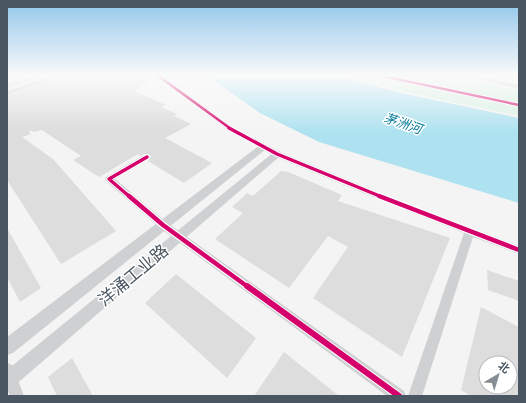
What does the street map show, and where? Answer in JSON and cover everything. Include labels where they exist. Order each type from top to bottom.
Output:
[{"type":"street","points":[[182,94],[218,120],[277,154],[363,190],[519,250]]},
{"type":"street","name":"洋涌工业路","points":[[7,347],[263,147]]},
{"type":"street","name":"洋涌工业路","points":[[8,376],[277,154]]},
{"type":"street","points":[[147,157],[109,179],[163,225],[399,396]]},
{"type":"street","points":[[415,396],[470,231]]},
{"type":"street","points":[[8,376],[17,396]]},
{"type":"green space","points":[[414,94],[519,94],[519,116]]},
{"type":"water","name":"茅洲河","points":[[233,94],[405,94],[519,118],[519,203],[319,142],[260,113]]},
{"type":"building","points":[[13,94],[140,94],[166,105],[161,107],[177,114],[174,116],[191,124],[165,138],[212,163],[184,183],[148,161],[152,156],[144,154],[140,156],[138,154],[99,177],[73,160],[81,156],[42,130],[34,132],[30,130],[29,132],[31,134],[22,137],[53,159],[116,231],[61,264],[7,180],[7,96]]},
{"type":"building","points":[[281,171],[288,172],[342,195],[338,201],[450,238],[402,357],[313,298],[348,247],[328,236],[289,288],[215,239],[243,213],[232,207],[247,193],[253,196]]},
{"type":"building","points":[[7,228],[41,288],[20,302],[7,277]]},
{"type":"building","points":[[487,270],[519,281],[519,301],[488,290]]},
{"type":"building","points":[[176,274],[256,338],[227,378],[145,303]]},
{"type":"building","points":[[481,307],[519,327],[519,396],[471,396],[461,390]]},
{"type":"building","points":[[284,352],[339,396],[254,396]]},
{"type":"building","points":[[72,358],[93,396],[57,396],[48,377]]},
{"type":"cycle path","points":[[183,94],[228,127],[277,154],[391,201],[519,250]]},
{"type":"cycle path","points":[[466,94],[519,105]]},
{"type":"cycle path","points":[[147,157],[109,179],[163,225],[399,396]]}]
